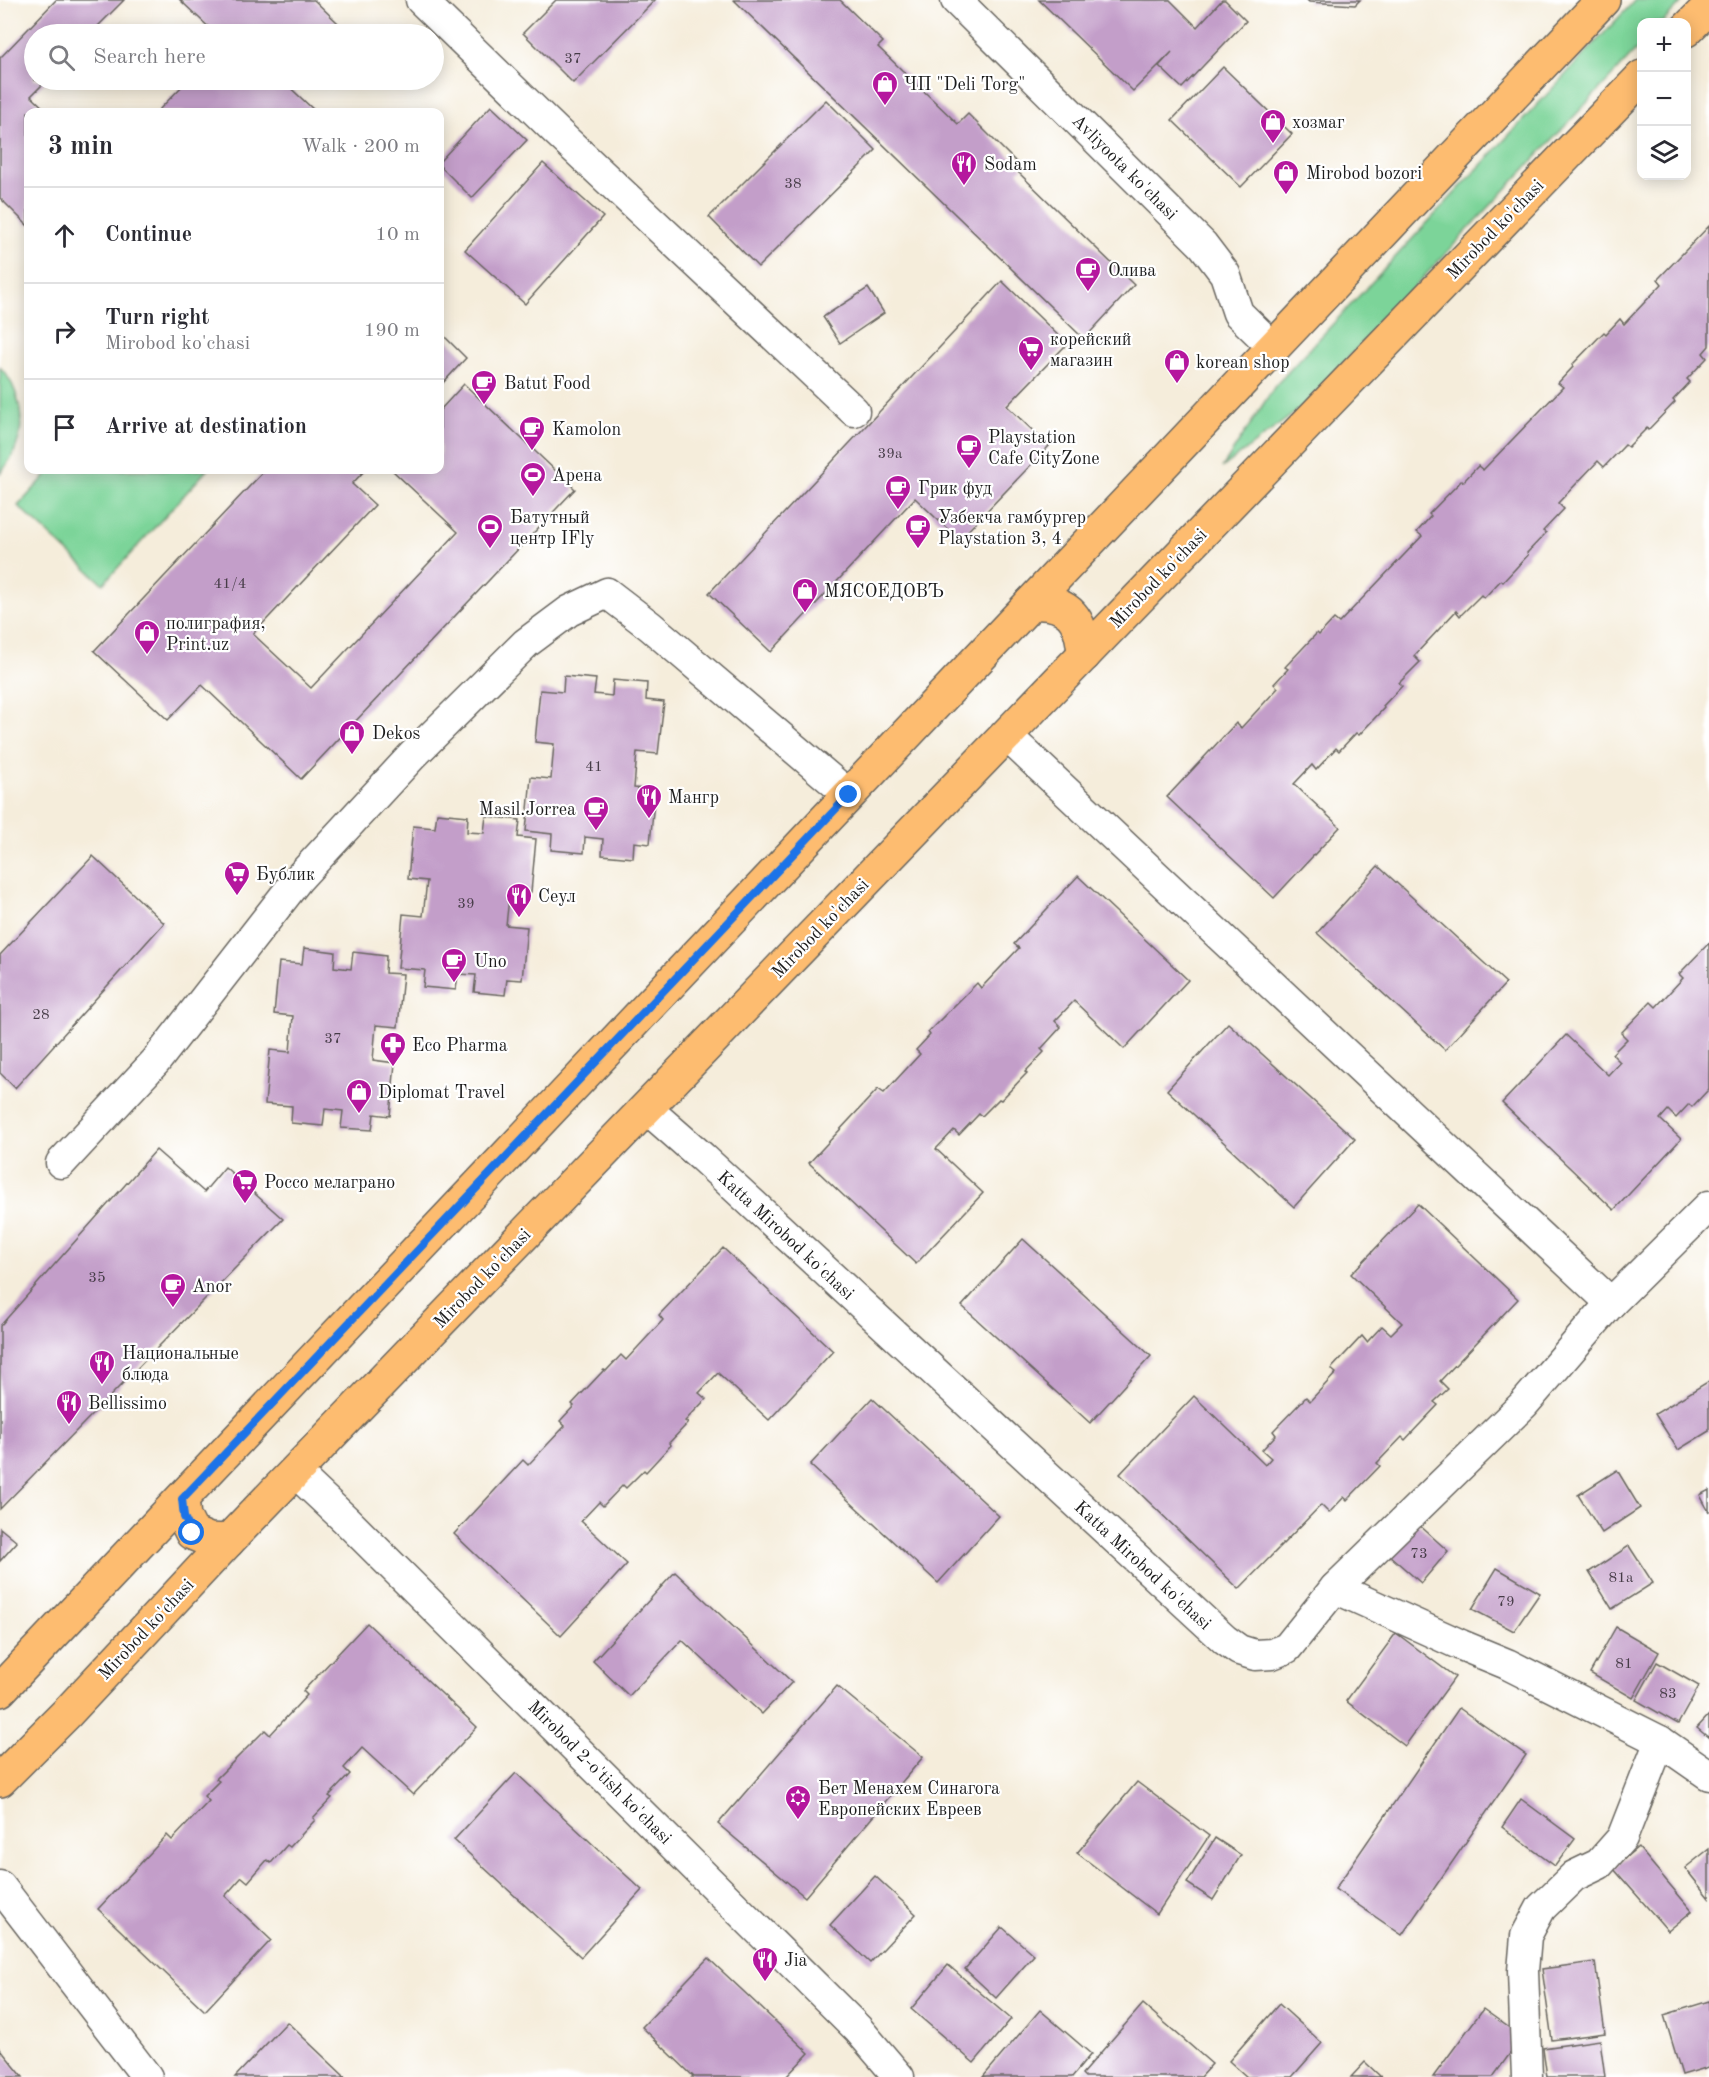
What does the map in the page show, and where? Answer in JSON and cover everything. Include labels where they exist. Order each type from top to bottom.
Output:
[{"type":"main road","points":[[0,1690],[1603,0]]},
{"type":"main road","points":[[1691,25],[1709,7]]},
{"type":"main road","name":"Mirobod ko'chasi","points":[[0,1780],[69,1712],[228,1541],[1637,81]]},
{"type":"main road","points":[[1031,603],[1054,604],[1072,615],[1082,633],[1084,655]]},
{"type":"main road","points":[[182,1499],[184,1517],[192,1533],[209,1540],[228,1541]]},
{"type":"street","points":[[421,0],[854,411]]},
{"type":"street","name":"Avliyoota ko'chasi","points":[[956,0],[1203,245],[1225,274],[1239,313],[1274,348]]},
{"type":"street","points":[[61,1164],[156,1061],[298,879],[412,756],[526,643],[569,611],[607,593],[650,626],[849,795]]},
{"type":"street","points":[[1006,735],[1611,1304]]},
{"type":"street","name":"Katta Mirobod ko'chasi","points":[[646,1108],[702,1157],[1225,1640],[1239,1650],[1255,1655],[1272,1654],[1287,1648],[1335,1588],[1524,1404],[1611,1304],[1709,1206]]},
{"type":"street","name":"Mirobod 2-o'tish ko'chasi","points":[[295,1472],[346,1520],[858,2030],[899,2077]]},
{"type":"street","points":[[1335,1588],[1508,1664],[1660,1741],[1709,1775]]},
{"type":"street","points":[[1527,2077],[1523,1971],[1526,1936],[1541,1908],[1574,1876],[1599,1864],[1622,1838],[1660,1741]]},
{"type":"street","points":[[0,1886],[147,2077]]},
{"type":"green space","points":[[1635,0],[1684,0],[1667,18],[1637,18],[1637,49],[1300,409],[1222,468],[1275,386]]},
{"type":"green space","points":[[0,367],[7,375],[17,395],[21,429],[15,450],[0,474]]},
{"type":"green space","points":[[47,474],[203,474],[103,584],[18,506]]},
{"type":"building","points":[[56,0],[124,0],[100,24],[33,24]]},
{"type":"building","points":[[180,0],[314,0],[338,23],[337,24],[205,24]]},
{"type":"building","points":[[556,0],[655,0],[573,83],[523,33]]},
{"type":"building","points":[[734,0],[840,0],[883,42],[878,47],[958,124],[968,114],[1022,168],[1018,172],[1134,285],[1084,339]]},
{"type":"building","points":[[1039,0],[1170,0],[1197,27],[1222,0],[1225,0],[1246,21],[1182,88],[1159,66],[1172,52],[1133,91]]},
{"type":"building","points":[[1307,0],[1360,0],[1355,5]]},
{"type":"building","points":[[24,33],[24,90],[37,90],[31,96],[44,108],[24,108],[24,222],[0,198],[0,58]]},
{"type":"building","points":[[1223,67],[1292,134],[1241,187],[1172,120]]},
{"type":"building","points":[[178,90],[293,90],[312,108],[161,108]]},
{"type":"building","points":[[826,100],[876,150],[758,267],[709,217]]},
{"type":"building","points":[[491,106],[527,140],[472,198],[444,170],[444,157]]},
{"type":"building","points":[[543,163],[603,217],[525,304],[465,250]]},
{"type":"building","points":[[1709,226],[1709,346],[1703,353],[1707,358],[1687,379],[1690,382],[1673,400],[1675,402],[1648,430],[1647,428],[1628,447],[1625,445],[1604,467],[1598,461],[1558,503],[1564,509],[1543,531],[1546,533],[1503,582],[1501,580],[1484,598],[1481,595],[1460,616],[1456,611],[1414,656],[1420,662],[1399,683],[1402,686],[1359,735],[1356,733],[1339,751],[1336,748],[1316,770],[1312,765],[1294,784],[1340,827],[1274,898],[1167,797],[1236,723],[1241,728],[1278,688],[1274,684],[1288,669],[1285,667],[1317,633],[1319,635],[1334,619],[1339,623],[1422,536],[1417,532],[1431,516],[1429,514],[1478,466],[1483,470],[1563,387],[1558,383],[1573,367],[1572,365],[1620,319],[1624,324],[1662,284],[1658,279]]},
{"type":"building","points":[[1002,281],[1067,344],[1007,406],[1049,446],[959,540],[915,498],[771,652],[709,593]]},
{"type":"building","points":[[868,288],[884,313],[840,343],[823,317]]},
{"type":"building","points":[[444,336],[466,358],[444,382]]},
{"type":"building","points":[[464,384],[575,489],[301,779],[202,685],[168,720],[94,651],[261,474],[361,474],[352,484],[375,505],[253,634],[311,688],[458,532],[396,474],[444,474],[444,406]]},
{"type":"building","points":[[564,676],[596,679],[594,694],[612,696],[613,680],[647,683],[646,700],[664,702],[658,754],[637,752],[634,788],[655,790],[650,844],[634,842],[633,858],[602,855],[603,839],[585,837],[584,853],[551,850],[552,834],[526,831],[531,777],[551,779],[554,744],[535,742],[540,690],[563,692]]},
{"type":"building","points":[[437,813],[468,816],[467,832],[484,833],[486,816],[520,820],[518,837],[536,839],[531,892],[510,889],[506,925],[527,927],[522,980],[507,979],[505,995],[474,992],[476,975],[458,974],[456,990],[423,987],[425,970],[398,968],[403,914],[423,916],[427,881],[408,879],[413,826],[435,828]]},
{"type":"building","points":[[93,856],[164,923],[15,1088],[0,1073],[0,955]]},
{"type":"building","points":[[1378,866],[1506,983],[1445,1050],[1317,933]]},
{"type":"building","points":[[1078,876],[1188,980],[1124,1049],[1074,1001],[1055,1021],[1061,1027],[1041,1049],[1044,1052],[1025,1072],[1027,1073],[982,1116],[979,1114],[959,1135],[954,1130],[936,1149],[983,1193],[916,1264],[809,1163],[878,1089],[884,1093],[920,1054],[916,1050],[930,1035],[928,1032],[977,983],[981,988],[1019,948],[1014,944]]},
{"type":"building","points":[[1709,943],[1709,1089],[1692,1107],[1689,1104],[1676,1118],[1668,1110],[1660,1119],[1681,1139],[1614,1210],[1502,1103],[1566,1035],[1608,1075],[1620,1062],[1612,1054],[1627,1039],[1621,1033],[1651,1002],[1656,1007],[1683,978],[1679,974]]},
{"type":"building","points":[[304,948],[335,952],[334,967],[351,969],[353,952],[386,956],[385,973],[403,974],[398,1027],[376,1025],[373,1060],[395,1063],[390,1116],[374,1114],[372,1130],[341,1128],[343,1111],[325,1109],[323,1126],[291,1123],[292,1106],[265,1104],[270,1050],[290,1052],[293,1016],[274,1014],[279,962],[302,964]]},
{"type":"building","points":[[1228,1023],[1355,1139],[1294,1207],[1167,1090]]},
{"type":"building","points":[[156,1150],[204,1192],[225,1167],[283,1219],[0,1509],[0,1326]]},
{"type":"building","points":[[1418,1204],[1518,1299],[1440,1381],[1448,1389],[1434,1402],[1438,1405],[1405,1440],[1402,1437],[1377,1463],[1380,1466],[1347,1500],[1344,1497],[1329,1513],[1321,1505],[1239,1589],[1120,1474],[1194,1396],[1265,1465],[1271,1458],[1262,1450],[1276,1435],[1273,1431],[1306,1397],[1310,1401],[1336,1373],[1331,1369],[1362,1336],[1367,1342],[1382,1326],[1391,1334],[1402,1323],[1351,1274]]},
{"type":"building","points":[[1023,1239],[1151,1356],[1090,1423],[962,1306]]},
{"type":"building","points":[[723,1248],[833,1351],[769,1420],[718,1373],[699,1393],[706,1399],[685,1421],[688,1423],[669,1443],[671,1445],[646,1472],[644,1470],[626,1488],[623,1485],[603,1506],[599,1502],[581,1521],[627,1564],[561,1636],[454,1534],[523,1460],[528,1465],[565,1426],[560,1421],[574,1406],[572,1404],[621,1355],[626,1360],[663,1320],[659,1315]]},
{"type":"building","points":[[1709,1381],[1709,1431],[1678,1450],[1655,1414]]},
{"type":"building","points":[[872,1398],[999,1516],[938,1583],[810,1465]]},
{"type":"building","points":[[1617,1470],[1640,1508],[1602,1533],[1578,1495]]},
{"type":"building","points":[[1709,1490],[1709,1512],[1700,1495]]},
{"type":"building","points":[[1417,1523],[1448,1551],[1421,1583],[1389,1555]]},
{"type":"building","points":[[0,1528],[17,1542],[0,1561]]},
{"type":"building","points":[[1629,1546],[1653,1583],[1612,1609],[1589,1572]]},
{"type":"building","points":[[1497,1568],[1540,1593],[1514,1631],[1472,1609]]},
{"type":"building","points":[[675,1572],[792,1682],[762,1714],[682,1640],[629,1696],[593,1661]]},
{"type":"building","points":[[367,1623],[477,1727],[413,1795],[362,1748],[344,1768],[350,1774],[329,1796],[332,1798],[313,1818],[315,1820],[290,1847],[287,1845],[271,1863],[267,1860],[248,1882],[242,1877],[225,1896],[271,1940],[205,2011],[98,1909],[167,1835],[172,1840],[209,1801],[204,1796],[219,1781],[216,1779],[265,1730],[270,1735],[307,1695],[303,1691]]},
{"type":"building","points":[[1616,1627],[1659,1652],[1633,1698],[1590,1673]]},
{"type":"building","points":[[1396,1633],[1455,1677],[1405,1746],[1346,1701]]},
{"type":"building","points":[[1657,1662],[1699,1686],[1678,1724],[1636,1700]]},
{"type":"building","points":[[837,1686],[923,1757],[805,1897],[718,1824]]},
{"type":"building","points":[[1459,1708],[1526,1755],[1402,1935],[1335,1889]]},
{"type":"building","points":[[1709,1715],[1709,1738],[1697,1728]]},
{"type":"building","points":[[516,1773],[642,1890],[581,1957],[454,1840]]},
{"type":"building","points":[[1137,1782],[1209,1836],[1157,1914],[1077,1853]]},
{"type":"building","points":[[1521,1799],[1575,1839],[1555,1866],[1502,1827]]},
{"type":"building","points":[[1215,1838],[1241,1855],[1213,1900],[1187,1883]]},
{"type":"building","points":[[1638,1847],[1692,1911],[1668,1931],[1613,1868]]},
{"type":"building","points":[[1709,1849],[1709,1898],[1685,1868]]},
{"type":"building","points":[[875,1876],[916,1914],[870,1963],[830,1925]]},
{"type":"building","points":[[1002,1927],[1034,1955],[996,1998],[965,1969]]},
{"type":"building","points":[[708,1958],[809,2053],[786,2077],[692,2077],[642,2027]]},
{"type":"building","points":[[1595,1962],[1605,2033],[1552,2040],[1542,1969]]},
{"type":"building","points":[[948,1965],[1011,2019],[974,2063],[911,2009]]},
{"type":"building","points":[[1709,2001],[1709,2067],[1682,2075],[1664,2015]]},
{"type":"building","points":[[1143,2004],[1212,2064],[1200,2077],[1085,2077],[1082,2074]]},
{"type":"building","points":[[1279,2004],[1322,2043],[1292,2077],[1247,2077],[1229,2061]]},
{"type":"building","points":[[1483,2009],[1522,2037],[1493,2077],[1433,2077]]},
{"type":"building","points":[[1040,2010],[1091,2054],[1072,2077],[983,2077]]},
{"type":"building","points":[[287,2022],[345,2077],[235,2077]]},
{"type":"building","points":[[1600,2040],[1605,2077],[1547,2077],[1543,2048]]},
{"type":"building","points":[[0,2049],[23,2077],[0,2077]]},
{"type":"building","points":[[1365,2062],[1381,2077],[1351,2077]]},
{"type":"place","name":"ЧП \"Deli Torg\"","points":[[885,107]]},
{"type":"place","name":"хозмаг","points":[[1273,145]]},
{"type":"place","name":"Sodam","points":[[964,187]]},
{"type":"place","name":"Mirobod bozori","points":[[1286,196]]},
{"type":"place","name":"Олива","points":[[1088,293]]},
{"type":"place","name":"корейский магазин","points":[[1031,372]]},
{"type":"place","name":"korean shop","points":[[1177,385]]},
{"type":"place","name":"Batut Food","points":[[484,406]]},
{"type":"place","name":"Kamolon","points":[[532,452]]},
{"type":"place","name":"Playstation Cafe CityZone","points":[[969,470]]},
{"type":"place","name":"Арена","points":[[533,498]]},
{"type":"place","name":"Грик фуд","points":[[898,511]]},
{"type":"place","name":"Батутный центр IFly","points":[[490,550]]},
{"type":"place","name":"Узбекча гамбургер Playstation 3, 4","points":[[918,550]]},
{"type":"place","name":"МЯСОЕДОВЪ","points":[[805,614]]},
{"type":"place","name":"полиграфия, Print.uz","points":[[147,656]]},
{"type":"place","name":"Dekos","points":[[352,756]]},
{"type":"place","name":"Мангр","points":[[649,820]]},
{"type":"place","name":"Masil.Jorrea","points":[[596,832]]},
{"type":"place","name":"Бублик","points":[[237,897]]},
{"type":"place","name":"Сеул","points":[[519,919]]},
{"type":"place","name":"Uno","points":[[454,984]]},
{"type":"place","name":"Eco Pharma","points":[[393,1068]]},
{"type":"place","name":"Diplomat Travel","points":[[359,1115]]},
{"type":"place","name":"Россо мелаграно","points":[[245,1205]]},
{"type":"place","name":"Anor","points":[[173,1309]]},
{"type":"place","name":"Национальные блюда","points":[[102,1386]]},
{"type":"place","name":"Bellissimo","points":[[69,1426]]},
{"type":"place","name":"Бет Менахем Синагога Европейских Евреев","points":[[798,1821]]},
{"type":"place","name":"Jia","points":[[765,1983]]},
{"type":"route","points":[[192,1533],[184,1517],[182,1499],[849,795]]}]
